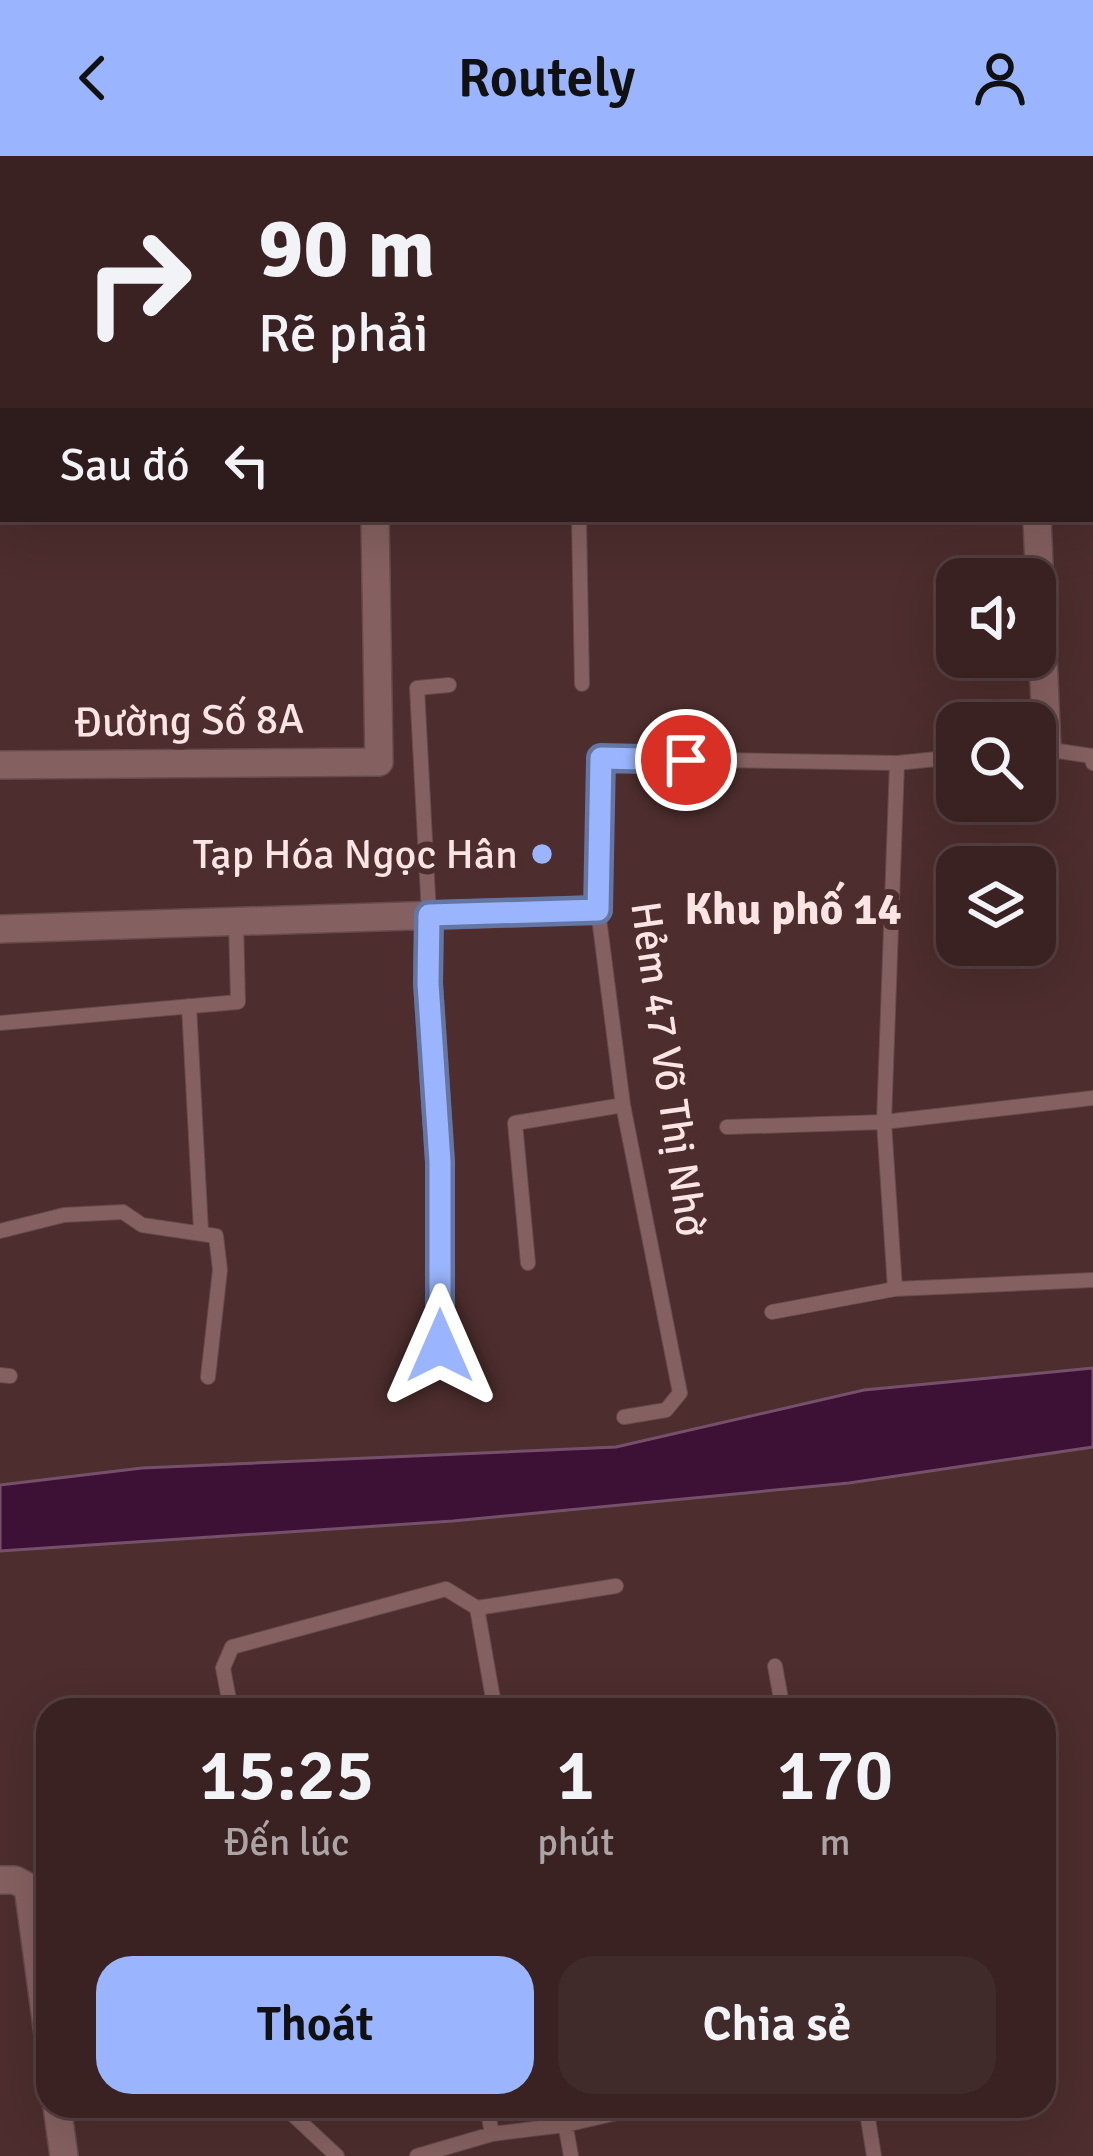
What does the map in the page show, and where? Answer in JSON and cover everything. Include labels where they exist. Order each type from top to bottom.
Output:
[{"type":"street","name":"Đường Số 8A","points":[[0,765],[380,762],[375,522]]},
{"type":"street","points":[[1037,522],[1040,702]]},
{"type":"street","points":[[0,928],[598,910]]},
{"type":"street","points":[[429,915],[428,983],[440,1162],[440,1346]]},
{"type":"street","points":[[0,1880],[15,1880],[28,1887],[36,1946]]},
{"type":"street","points":[[59,2118],[64,2156]]},
{"type":"lane","points":[[580,522],[582,684]]},
{"type":"lane","points":[[429,915],[417,688],[449,685]]},
{"type":"lane","points":[[1056,751],[1092,756],[1093,763]]},
{"type":"lane","name":"Hẻm 47 Võ Thị Nhờ","points":[[624,1417],[666,1411],[680,1393],[623,1105],[598,910],[601,758],[897,763],[936,759]]},
{"type":"lane","points":[[895,1289],[884,1122],[897,763]]},
{"type":"lane","points":[[0,1023],[238,1002],[236,921]]},
{"type":"lane","points":[[189,1006],[202,1231]]},
{"type":"lane","points":[[727,1126],[884,1122],[1093,1098]]},
{"type":"lane","points":[[527,1263],[515,1123],[623,1105]]},
{"type":"lane","points":[[0,1231],[64,1215],[123,1212],[142,1225],[216,1236],[220,1246],[208,1377]]},
{"type":"lane","points":[[772,1312],[895,1289],[1093,1280]]},
{"type":"lane","points":[[229,1698],[223,1668],[232,1646],[446,1589],[477,1608],[616,1586]]},
{"type":"lane","points":[[477,1608],[493,1698]]},
{"type":"lane","points":[[775,1666],[781,1698]]},
{"type":"lane","points":[[296,2118],[338,2156]]},
{"type":"lane","points":[[489,2118],[492,2134]]},
{"type":"lane","points":[[564,2118],[571,2156]]},
{"type":"lane","points":[[418,2156],[492,2134],[595,2118]]},
{"type":"lane","points":[[868,2118],[874,2156]]},
{"type":"shaded area","points":[[1093,1368],[1093,1447],[849,1483],[453,1521],[0,1551],[0,1485],[142,1468],[616,1447],[864,1390]]},
{"type":"place","name":"Tạp Hóa Ngọc Hân","points":[[542,854]]},
{"type":"district","name":"Khu phố 14","points":[[793,909]]},
{"type":"route","points":[[440,1346],[440,1162],[428,983],[429,915],[598,910],[601,758],[686,760]]}]
